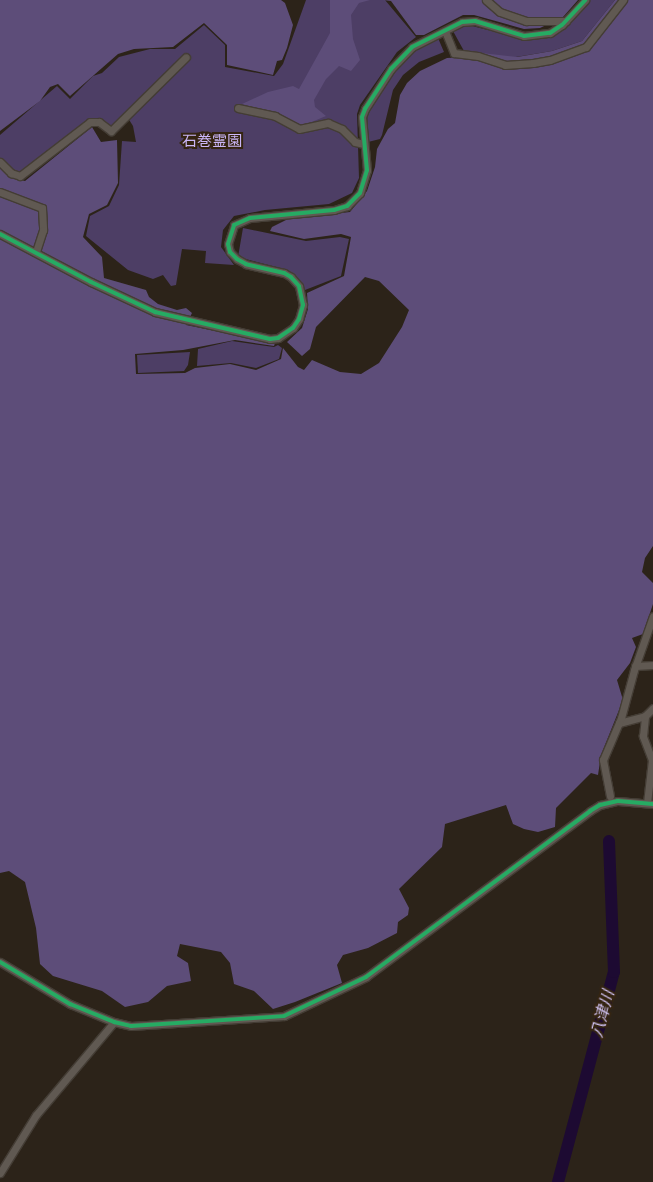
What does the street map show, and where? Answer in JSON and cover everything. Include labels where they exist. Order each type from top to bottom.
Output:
[{"type":"street","points":[[486,0],[500,12],[526,21],[566,21]]},
{"type":"street","points":[[0,234],[155,312],[270,339],[278,338],[293,328],[299,319],[303,305],[299,286],[291,277],[284,273],[246,264],[237,259],[230,252],[229,234],[234,225],[250,218],[334,210],[347,206],[360,193],[366,181],[362,117],[365,109],[391,69],[412,47],[462,22],[475,21],[524,36],[536,36],[550,33],[566,21],[585,0]]},
{"type":"street","points":[[445,30],[454,54],[478,56],[505,65],[533,63],[550,60],[586,47],[622,0]]},
{"type":"street","points":[[0,162],[11,173],[20,176],[90,122],[99,122],[111,131],[186,57]]},
{"type":"street","points":[[238,108],[275,116],[299,129],[328,123],[342,129],[355,142],[364,144]]},
{"type":"street","points":[[0,192],[42,208],[43,230],[36,252]]},
{"type":"street","points":[[610,796],[604,760],[619,723],[635,666],[653,616]]},
{"type":"street","points":[[635,666],[653,666]]},
{"type":"street","points":[[619,723],[645,716],[653,708]]},
{"type":"street","points":[[0,962],[70,1004],[114,1022],[131,1026],[284,1016],[366,976],[600,805],[618,802],[650,804],[652,760],[643,736],[645,716]]},
{"type":"street","points":[[0,1173],[36,1115],[114,1022]]},
{"type":"green space","name":"石巻霊園","points":[[306,0],[385,0],[416,37],[397,52],[360,105],[357,114],[359,178],[352,193],[329,204],[265,210],[234,216],[223,230],[221,247],[234,265],[205,263],[206,251],[182,249],[176,285],[171,286],[163,275],[153,279],[128,270],[86,236],[90,216],[109,206],[119,185],[122,141],[136,142],[133,126],[128,118],[111,134],[98,124],[93,123],[21,178],[0,164],[0,135],[57,86],[70,99],[93,76],[102,73],[119,57],[150,49],[175,49],[204,25],[225,45],[225,67],[274,76],[283,64]]},
{"type":"green space","points":[[590,0],[615,0],[582,41],[552,51],[510,58],[464,51],[453,31],[468,25],[528,40],[548,38],[564,28]]},
{"type":"green space","points":[[438,38],[444,52],[419,62],[403,75],[393,90],[380,139],[368,142],[367,112],[395,68],[410,53]]},
{"type":"green space","points":[[243,228],[306,241],[340,237],[349,239],[341,276],[305,290],[293,274],[284,269],[238,257]]},
{"type":"green space","points":[[232,341],[274,347],[278,345],[282,348],[279,359],[256,368],[231,363],[197,366],[198,349]]},
{"type":"green space","points":[[190,352],[188,365],[184,371],[138,373],[137,355]]},
{"type":"shaded area","points":[[0,0],[281,0],[285,3],[293,25],[287,48],[282,60],[277,61],[273,75],[227,65],[227,45],[204,23],[173,47],[134,49],[118,54],[70,96],[58,84],[50,87],[40,101],[0,131]]},
{"type":"shaded area","points":[[330,0],[370,0],[359,3],[351,15],[353,39],[360,60],[351,71],[339,66],[326,79],[314,100],[315,107],[326,116],[302,126],[278,114],[242,104],[268,92],[293,86],[299,89],[330,33]]},
{"type":"shaded area","points":[[383,0],[578,0],[563,17],[540,28],[524,29],[474,15],[463,15],[424,35],[416,35],[391,1]]},
{"type":"shaded area","points":[[615,0],[653,0],[653,546],[645,558],[642,572],[653,583],[653,604],[643,634],[632,638],[636,647],[630,663],[617,680],[623,700],[601,755],[598,775],[591,773],[556,808],[555,827],[538,832],[524,829],[513,824],[506,805],[445,824],[442,847],[399,889],[409,908],[408,915],[398,922],[397,933],[368,948],[343,955],[337,965],[342,983],[295,1002],[273,1009],[254,991],[234,984],[230,963],[221,952],[180,944],[177,956],[188,963],[191,981],[167,986],[148,1002],[125,1007],[102,991],[53,976],[40,964],[36,928],[25,882],[9,871],[0,873],[0,166],[16,179],[25,181],[92,127],[101,142],[117,140],[118,183],[107,205],[89,214],[83,237],[102,257],[104,278],[146,290],[149,297],[158,304],[177,310],[186,308],[192,313],[186,325],[275,343],[274,346],[235,340],[183,350],[135,354],[136,374],[185,373],[195,368],[230,364],[256,370],[281,359],[283,348],[298,367],[304,370],[312,360],[340,372],[361,374],[379,363],[402,327],[409,310],[379,281],[365,277],[316,327],[310,349],[302,356],[287,342],[302,328],[308,309],[307,293],[344,276],[351,237],[341,234],[304,239],[270,231],[272,227],[288,219],[350,212],[367,191],[375,167],[377,149],[388,129],[395,123],[400,95],[407,83],[420,71],[447,58],[466,57],[464,51],[517,57],[552,51],[582,41]]},
{"type":"waterway","name":"八津川","points":[[558,1182],[614,972],[609,841]]},
{"type":"cycle path","points":[[0,234],[91,282],[155,312],[270,339],[278,338],[293,328],[299,319],[303,305],[299,286],[291,277],[284,273],[246,264],[237,259],[230,252],[228,244],[234,225],[250,218],[334,210],[347,206],[360,193],[367,170],[362,117],[365,109],[391,69],[412,47],[462,22],[475,21],[524,36],[550,33],[562,25],[585,0]]},
{"type":"cycle path","points":[[0,962],[70,1004],[114,1022],[131,1026],[284,1016],[366,977],[600,805],[618,801],[653,804]]}]
